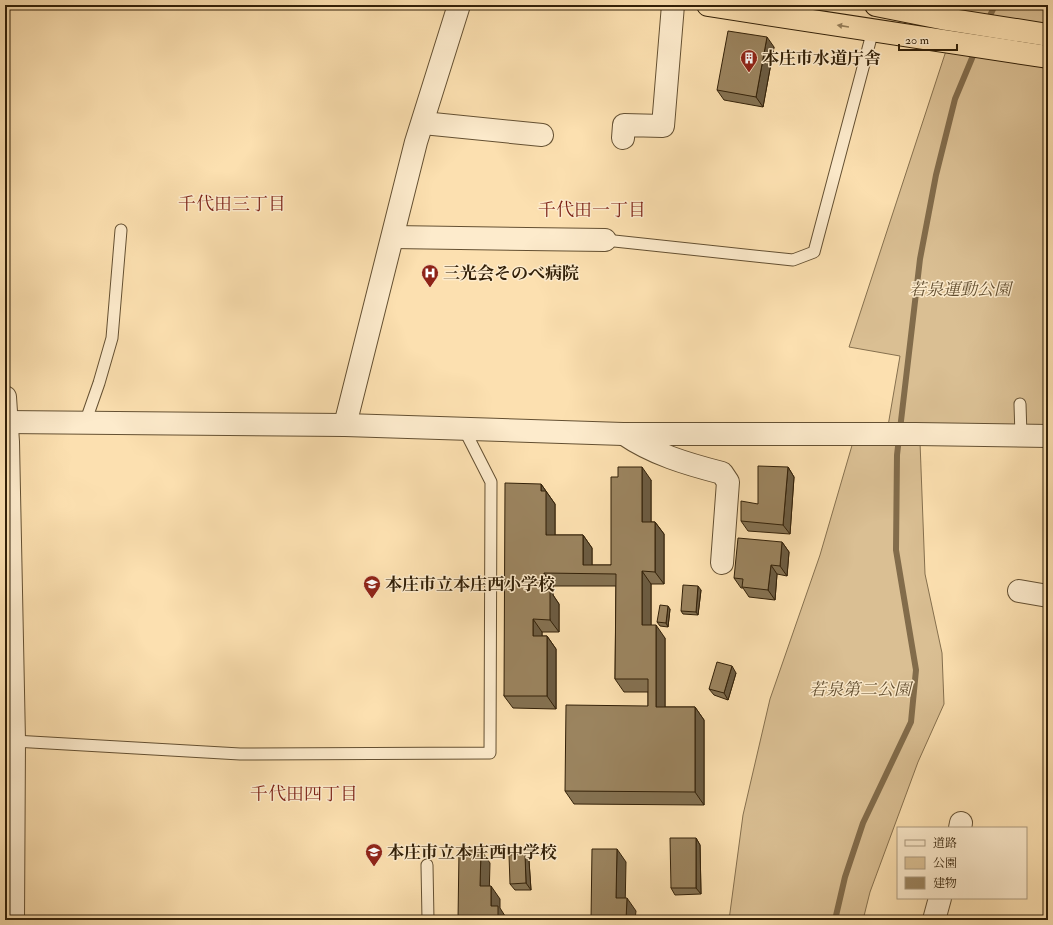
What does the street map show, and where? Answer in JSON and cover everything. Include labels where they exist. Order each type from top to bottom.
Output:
[{"type":"highway","points":[[708,5],[1040,56]]},
{"type":"highway","points":[[876,5],[946,19],[1044,34]]},
{"type":"street","points":[[345,425],[416,142],[423,124],[459,5]]},
{"type":"street","points":[[623,138],[624,124],[663,126],[673,5]]},
{"type":"street","points":[[423,124],[542,135]]},
{"type":"street","points":[[393,237],[605,240]]},
{"type":"street","points":[[5,397],[14,741],[9,798],[13,920]]},
{"type":"street","points":[[6,422],[345,425],[623,434],[914,434],[1048,436]]},
{"type":"street","points":[[623,434],[642,447],[686,463],[722,472],[728,482],[722,563]]},
{"type":"street","points":[[1019,591],[1048,596]]},
{"type":"street","points":[[934,920],[940,899]]},
{"type":"lane","points":[[605,240],[793,260],[814,252],[874,30]]},
{"type":"lane","points":[[85,423],[99,383],[112,338],[121,230]]},
{"type":"lane","points":[[1020,404],[1022,436]]},
{"type":"lane","points":[[14,741],[240,754],[490,753],[491,482],[464,429]]},
{"type":"lane","points":[[427,864],[428,920]]},
{"type":"green space","name":"若泉運動公園","points":[[961,5],[1048,5],[1048,425],[888,426],[900,356],[849,347]]},
{"type":"green space","name":"若泉第二公園","points":[[853,442],[920,442],[925,574],[942,653],[944,704],[918,762],[870,892],[863,920],[729,920],[743,815],[770,699],[820,555]]},
{"type":"building","name":"本庄市水道庁舎","points":[[728,31],[767,37],[756,97],[717,90]]},
{"type":"building","points":[[758,466],[788,467],[783,525],[741,521],[741,501],[758,504]]},
{"type":"building","points":[[618,467],[642,467],[642,522],[655,522],[655,572],[642,571],[642,625],[656,625],[656,707],[695,707],[695,792],[565,791],[566,705],[648,706],[648,679],[615,679],[616,574],[544,573],[544,591],[550,591],[550,620],[533,619],[533,636],[547,636],[547,696],[504,696],[505,483],[541,484],[541,491],[546,491],[546,535],[583,535],[583,565],[611,565],[611,477],[618,477]]},
{"type":"building","points":[[738,538],[782,542],[780,566],[771,565],[768,590],[742,587],[743,579],[734,578]]},
{"type":"building","points":[[683,585],[698,586],[696,612],[681,611]]},
{"type":"building","points":[[660,605],[668,606],[666,623],[657,622]]},
{"type":"building","points":[[717,662],[732,666],[724,693],[709,689]]},
{"type":"building","points":[[670,838],[696,838],[696,888],[671,888]]},
{"type":"building","points":[[592,849],[617,849],[616,898],[627,898],[626,920],[591,920]]},
{"type":"building","points":[[459,850],[481,850],[480,886],[491,886],[491,906],[498,906],[498,920],[458,920]]},
{"type":"building","points":[[525,854],[526,883],[510,884],[509,855]]},
{"type":"waterway","points":[[987,22],[995,5]]},
{"type":"waterway","points":[[835,920],[845,877],[863,823],[911,722],[916,670],[896,550],[897,455],[920,259],[936,175],[955,99],[975,51]]},
{"type":"place","name":"本庄市水道庁舎","points":[[749,73]]},
{"type":"place","name":"三光会そのべ病院","points":[[430,288]]},
{"type":"place","name":"本庄市立本庄西小学校","points":[[372,599]]},
{"type":"place","name":"本庄市立本庄西中学校","points":[[374,867]]},
{"type":"district","name":"千代田三丁目","points":[[232,204]]},
{"type":"district","name":"千代田一丁目","points":[[592,210]]},
{"type":"district","name":"千代田四丁目","points":[[304,794]]}]
